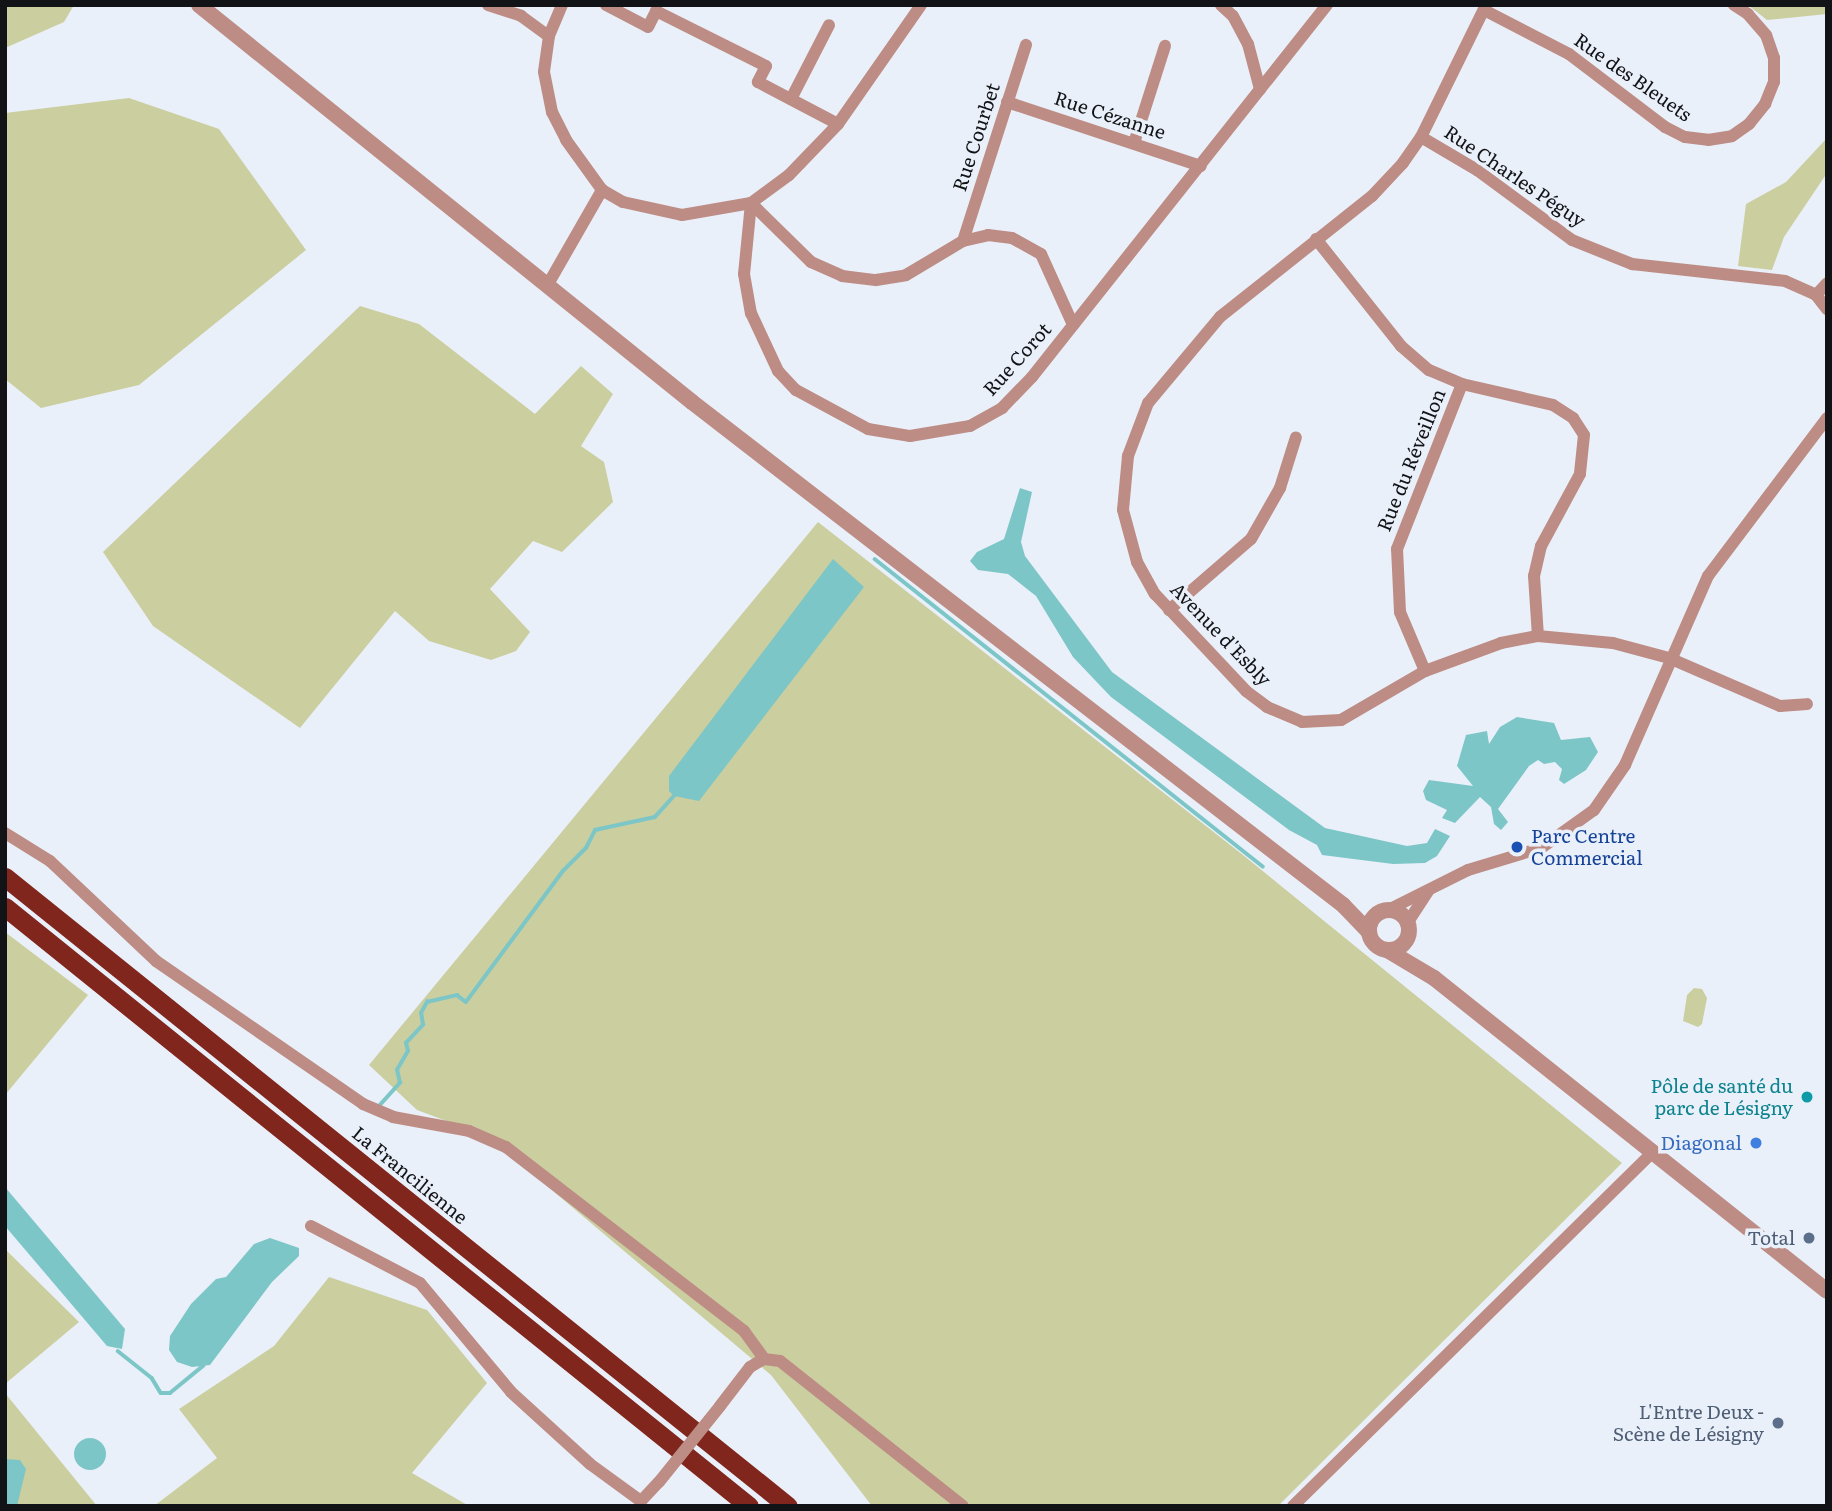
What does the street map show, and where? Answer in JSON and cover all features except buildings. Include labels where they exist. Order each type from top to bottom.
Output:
[{"type":"highway","name":"La Francilienne","points":[[5,877],[788,1506]]},
{"type":"highway","points":[[5,907],[749,1506]]},
{"type":"street","points":[[199,5],[547,286],[1343,905],[1369,932],[1375,944],[1434,978],[1827,1291]]},
{"type":"street","points":[[488,5],[520,16],[549,36]]},
{"type":"street","points":[[562,5],[549,36],[544,72],[552,112],[602,190],[623,202],[682,215],[751,203],[789,175],[838,124],[921,5]]},
{"type":"street","points":[[606,5],[624,9],[648,27],[656,11],[766,66],[758,82],[838,124]]},
{"type":"street","points":[[1221,5],[1233,16],[1248,44],[1261,89]]},
{"type":"street","name":"Rue Corot","points":[[751,203],[744,274],[761,342],[778,371],[803,396],[868,429],[910,436],[970,426],[1002,408],[1073,325],[1327,5]]},
{"type":"street","name":"Rue des Bleuets","points":[[1485,7],[1569,54],[1665,127],[1685,137],[1708,141],[1732,136],[1749,124],[1765,104],[1774,82],[1774,58],[1766,35],[1748,13],[1734,5]]},
{"type":"street","name":"Avenue d'Esbly","points":[[1485,7],[1421,137],[1372,196],[1220,317],[1148,403],[1128,456],[1123,510],[1137,562],[1168,610],[1246,691],[1267,707],[1302,722],[1341,720],[1425,671],[1502,643],[1538,636],[1587,637],[1669,659],[1780,706],[1807,704]]},
{"type":"street","points":[[791,99],[829,24]]},
{"type":"street","name":"Rue Courbet","points":[[963,241],[1026,45]]},
{"type":"street","points":[[1134,143],[1166,46]]},
{"type":"street","name":"Rue Cézanne","points":[[1007,102],[1201,166]]},
{"type":"street","name":"Rue Charles Péguy","points":[[1421,137],[1584,245],[1632,264],[1755,274],[1816,295]]},
{"type":"street","points":[[547,286],[602,190]]},
{"type":"street","points":[[751,203],[811,262],[842,276],[876,280],[906,275],[963,241],[988,235],[1012,238],[1041,254],[1073,325]]},
{"type":"street","points":[[1316,239],[1401,346],[1429,370],[1462,384],[1553,405],[1573,418],[1584,435],[1580,474],[1541,546],[1534,576],[1538,636]]},
{"type":"street","points":[[1827,283],[1816,295],[1827,309]]},
{"type":"street","name":"Rue du Réveillon","points":[[1425,671],[1400,612],[1397,549],[1462,384]]},
{"type":"street","points":[[1369,932],[1384,911],[1468,870],[1541,848],[1594,810],[1625,765],[1669,659],[1709,576],[1827,418]]},
{"type":"street","points":[[1168,610],[1251,539],[1280,488],[1296,437]]},
{"type":"street","points":[[5,833],[50,861],[156,961],[363,1104],[393,1117],[469,1131],[506,1147],[744,1331],[764,1359]]},
{"type":"street","points":[[1387,950],[1400,947],[1430,888]]},
{"type":"street","points":[[1343,905],[1384,911],[1408,929],[1434,978]]},
{"type":"street","points":[[1293,1506],[1652,1153]]},
{"type":"street","points":[[311,1226],[420,1283],[511,1392],[590,1464],[641,1501],[750,1367],[764,1359],[780,1361],[963,1506]]},
{"type":"green space","points":[[5,5],[74,5],[64,22],[5,48]]},
{"type":"green space","points":[[1748,5],[1827,5],[1827,14],[1767,20]]},
{"type":"green space","points":[[129,98],[219,129],[306,250],[139,385],[41,408],[5,379],[5,113]]},
{"type":"green space","points":[[1827,138],[1827,173],[1784,237],[1772,270],[1738,266],[1746,204],[1786,182]]},
{"type":"green space","points":[[360,306],[419,324],[535,414],[581,366],[613,394],[581,446],[604,462],[613,502],[562,552],[533,541],[490,589],[530,632],[516,651],[491,660],[429,641],[395,611],[300,728],[153,626],[103,552]]},
{"type":"green space","points":[[818,522],[1243,855],[1622,1163],[1278,1506],[872,1506],[771,1375],[489,1137],[417,1110],[369,1065]]},
{"type":"green space","points":[[5,932],[88,995],[5,1095]]},
{"type":"green space","points":[[1694,988],[1702,989],[1707,998],[1702,1024],[1698,1027],[1683,1021],[1687,995]]},
{"type":"green space","points":[[5,1249],[79,1322],[5,1384]]},
{"type":"green space","points":[[329,1277],[427,1310],[487,1383],[412,1473],[469,1506],[154,1506],[217,1458],[179,1409],[274,1346]]},
{"type":"green space","points":[[5,1393],[97,1506],[5,1506]]},
{"type":"water","points":[[1020,488],[1032,492],[1021,542],[1025,556],[1112,672],[1325,828],[1407,846],[1427,843],[1435,829],[1450,836],[1437,856],[1425,863],[1393,864],[1322,855],[1317,845],[1289,830],[1111,697],[1073,657],[1036,596],[1008,574],[978,570],[970,561],[977,552],[1004,539]]},
{"type":"water","points":[[833,559],[864,587],[699,801],[674,796],[669,791],[669,776]]},
{"type":"water","points":[[1517,717],[1554,723],[1561,740],[1590,737],[1598,752],[1586,770],[1564,784],[1559,780],[1562,769],[1555,762],[1544,764],[1538,760],[1529,766],[1498,809],[1508,822],[1501,830],[1494,824],[1491,807],[1480,797],[1455,823],[1442,818],[1447,810],[1426,800],[1423,791],[1429,780],[1473,786],[1457,766],[1466,735],[1487,731],[1489,744],[1500,727]]},
{"type":"water","points":[[5,1187],[125,1329],[122,1349],[107,1346],[5,1226]]},
{"type":"water","points":[[270,1238],[299,1248],[299,1256],[272,1282],[210,1365],[192,1367],[177,1362],[169,1350],[170,1336],[191,1304],[216,1279],[226,1277],[254,1244]]},
{"type":"water","points":[[90,1438],[101,1443],[106,1454],[101,1465],[90,1470],[79,1465],[74,1454],[79,1443]]},
{"type":"water","points":[[5,1459],[20,1460],[26,1469],[17,1506],[5,1506]]},
{"type":"waterway","points":[[875,559],[1263,867]]},
{"type":"waterway","points":[[380,1105],[400,1083],[397,1070],[408,1051],[406,1043],[423,1025],[421,1013],[427,1002],[457,995],[466,1002],[563,871],[586,848],[595,830],[655,817],[674,796]]},
{"type":"waterway","points":[[118,1351],[152,1378],[161,1393],[170,1393],[203,1366]]},
{"type":"place","name":"Parc Centre Commercial","points":[[1517,847]]},
{"type":"place","name":"Pôle de santé du parc de Lésigny","points":[[1807,1097]]},
{"type":"place","name":"Diagonal","points":[[1756,1143]]},
{"type":"place","name":"Total","points":[[1809,1238]]},
{"type":"place","name":"L'Entre Deux - Scène de Lésigny","points":[[1778,1423]]}]
